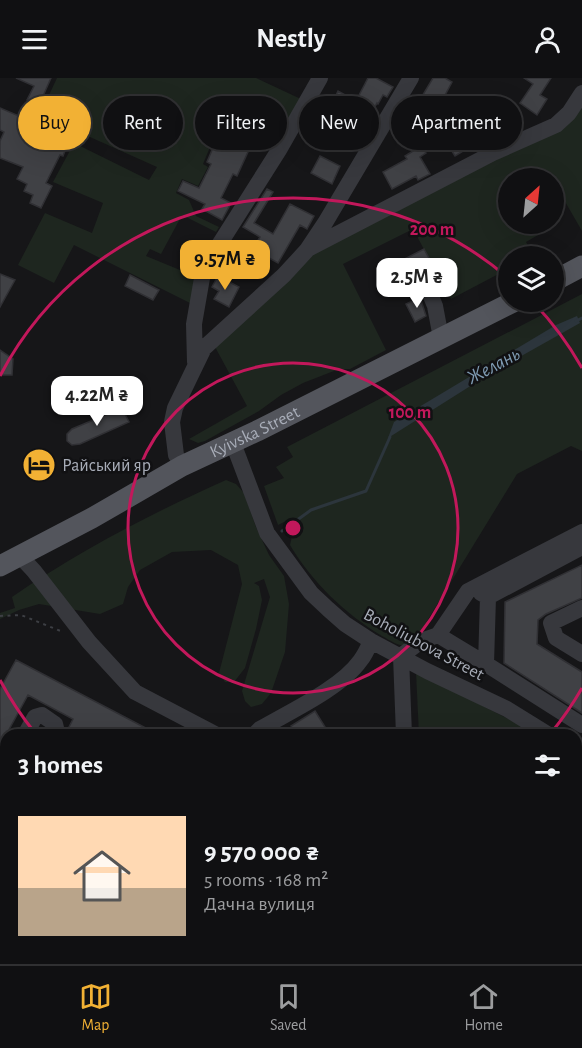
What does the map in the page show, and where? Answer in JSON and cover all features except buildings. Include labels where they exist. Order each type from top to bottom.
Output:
[{"type":"main road","points":[[564,276],[582,267]]},
{"type":"main road","name":"Kyivska Street","points":[[0,566],[92,518],[182,466],[233,443],[498,310]]},
{"type":"street","points":[[195,368],[194,324],[202,278],[212,256],[279,150],[320,78]]},
{"type":"street","points":[[182,466],[176,455],[172,422],[176,408],[204,348],[284,275],[306,250],[326,223],[411,78]]},
{"type":"street","points":[[306,250],[493,153],[556,125],[582,93]]},
{"type":"street","points":[[426,284],[435,306],[441,338]]},
{"type":"street","name":"Boholiubova Street","points":[[233,443],[267,533],[311,593],[328,609],[345,624],[371,641],[507,709],[539,729]]},
{"type":"street","points":[[484,590],[582,532]]},
{"type":"street","points":[[404,729],[400,656],[421,641],[438,635],[468,591],[484,590],[582,547]]},
{"type":"street","points":[[20,556],[89,642],[135,692],[205,729]]},
{"type":"street","points":[[484,590],[486,664]]},
{"type":"street","points":[[582,608],[551,622],[556,638],[582,654]]},
{"type":"street","points":[[438,635],[582,725]]},
{"type":"street","points":[[260,729],[330,688],[348,674],[360,662],[371,641]]},
{"type":"street","points":[[28,729],[35,717],[42,715],[55,724],[55,729]]},
{"type":"path","points":[[0,616],[21,615],[89,642]]},
{"type":"shaded area","points":[[57,78],[256,78],[299,98],[299,106],[287,123],[287,96],[195,96],[195,150],[209,150],[203,164],[208,167],[198,186],[182,179],[176,193],[189,200],[196,216],[219,227],[216,232],[182,215],[161,254],[150,249],[146,256],[197,277],[192,304],[74,245],[54,283],[18,265],[45,213],[92,233],[103,203],[53,182],[70,150],[88,150],[149,180],[157,167],[119,150],[183,150],[183,96],[103,96],[103,143],[91,137],[91,96],[49,95]]},
{"type":"shaded area","points":[[582,103],[582,231],[564,200],[564,168],[498,168],[498,234],[540,234],[526,242],[528,246],[498,246],[498,274],[451,299],[413,229],[343,264],[386,350],[350,369],[339,369],[303,383],[205,441],[198,443],[189,439],[247,406],[214,345],[312,254],[498,150],[522,150],[522,137]]},
{"type":"shaded area","points":[[582,294],[582,451],[571,446],[517,474],[416,639],[408,646],[395,643],[355,618],[308,572],[290,545],[293,532],[286,521],[278,525],[264,486],[284,478],[276,467],[293,457],[287,447],[547,312],[564,312],[564,303]]},
{"type":"shaded area","points":[[226,480],[236,484],[244,493],[269,555],[284,576],[289,604],[285,652],[271,693],[262,704],[251,707],[245,701],[242,691],[270,597],[264,579],[254,583],[259,586],[262,600],[245,668],[234,682],[225,682],[219,673],[242,584],[238,565],[211,550],[172,552],[140,570],[128,587],[123,604],[100,614],[39,604],[0,619],[0,613],[15,608],[12,597],[63,564],[143,519]]},
{"type":"shaded area","points":[[416,672],[527,729],[419,729]]},
{"type":"water","points":[[577,316],[580,323],[491,373],[388,438],[394,422],[556,325]]},
{"type":"waterway","name":"Желань","points":[[576,321],[582,318]]},
{"type":"waterway","name":"Желань","points":[[282,531],[311,510],[366,491],[390,437]]},
{"type":"place","name":"Райський яр","points":[[39,465]]}]
